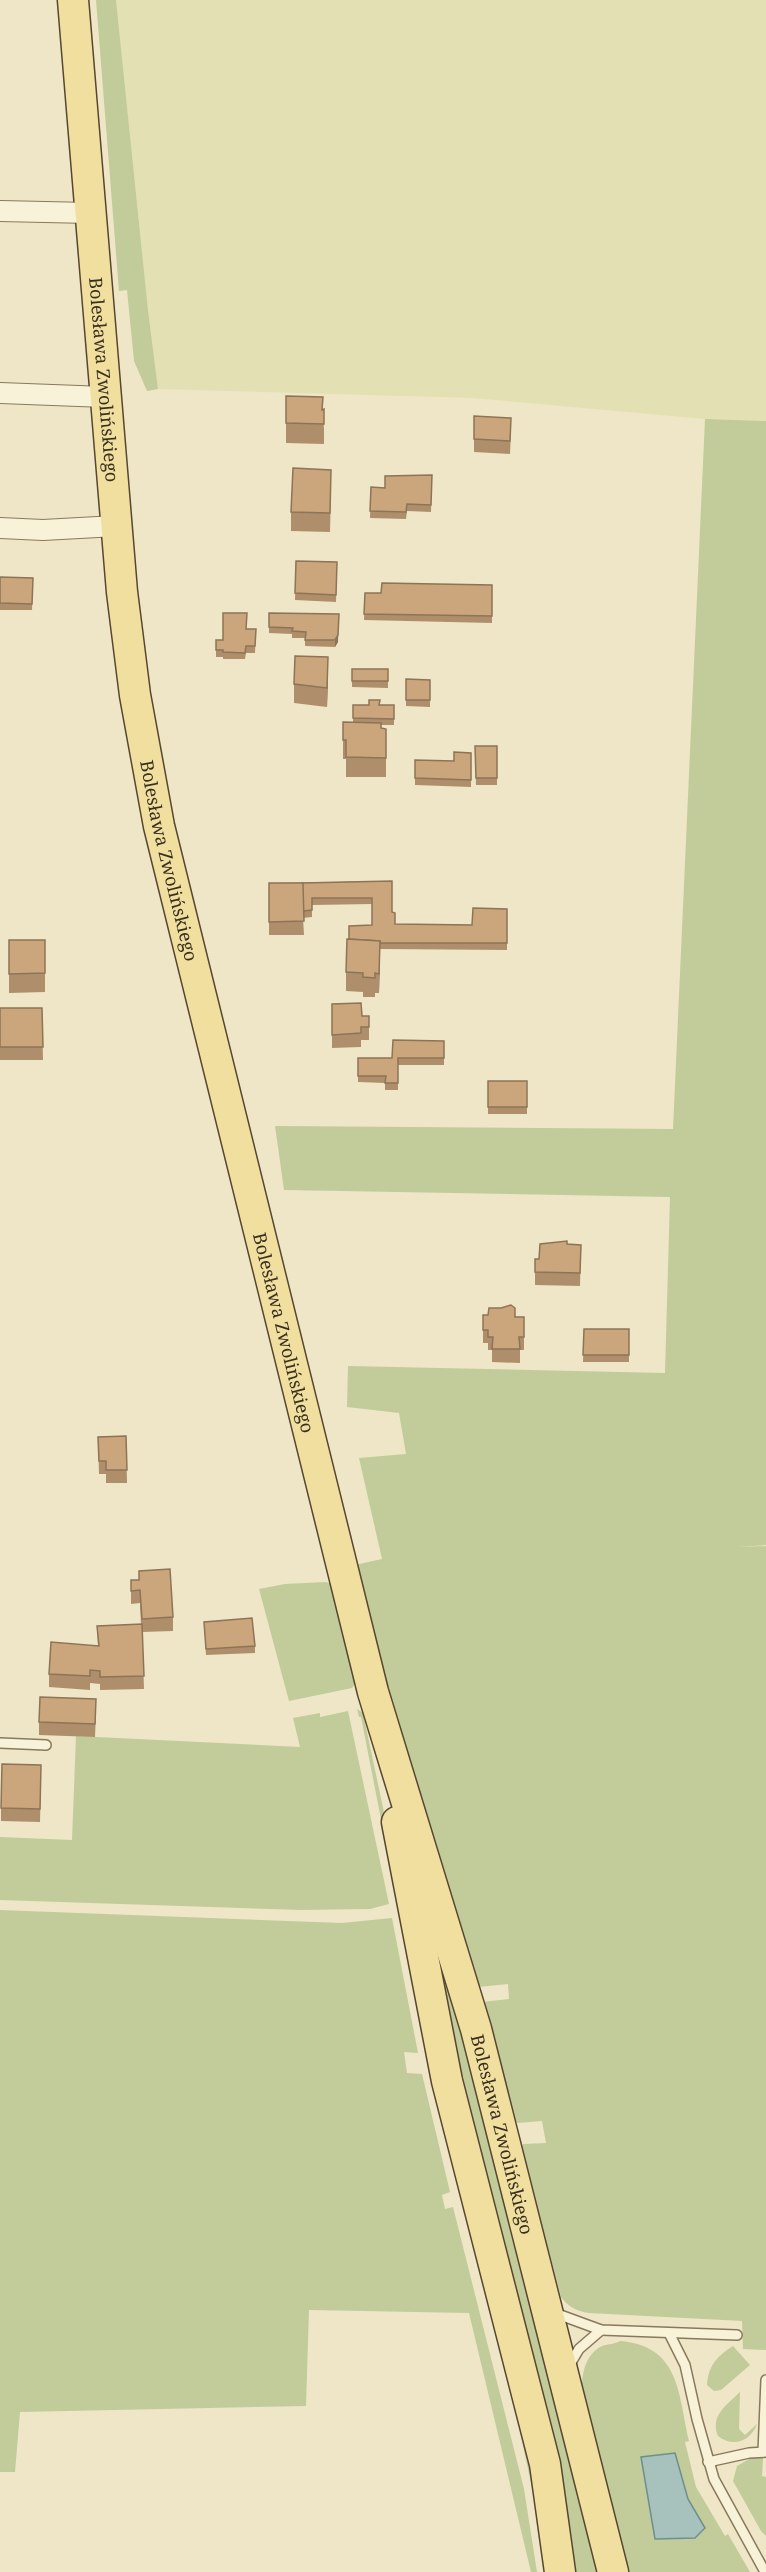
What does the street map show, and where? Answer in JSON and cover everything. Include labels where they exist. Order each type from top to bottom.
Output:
[{"type":"main road","name":"Bolesława Zwolińskiego","points":[[72,0],[116,526],[135,695],[159,826],[375,1702],[439,2043],[541,2445],[560,2572]]},
{"type":"main road","name":"Bolesława Zwolińskiego","points":[[375,1702],[476,2029],[613,2572]]},
{"type":"street","points":[[0,211],[90,213]]},
{"type":"street","points":[[0,393],[105,397]]},
{"type":"street","points":[[0,528],[44,530],[116,526]]},
{"type":"lane","points":[[0,1743],[46,1745]]},
{"type":"lane","points":[[547,2310],[601,2330],[737,2335]]},
{"type":"lane","points":[[563,2375],[579,2349],[601,2330]]},
{"type":"lane","points":[[669,2333],[685,2365],[708,2462],[721,2495],[765,2572]]},
{"type":"lane","points":[[708,2462],[765,2452],[766,2380]]},
{"type":"shaded area","points":[[116,0],[766,0],[766,421],[705,419],[473,398],[158,389]]},
{"type":"green space","points":[[96,0],[116,0],[158,389],[147,391],[134,361],[127,290],[119,291]]},
{"type":"green space","points":[[705,419],[766,421],[766,1545],[736,1547],[766,1546],[766,2350],[743,2349],[742,2321],[589,2313],[573,2308],[561,2297],[521,2147],[523,2144],[546,2143],[542,2121],[518,2123],[513,2119],[482,2002],[509,1999],[508,1984],[478,1987],[425,1832],[355,1565],[382,1559],[359,1458],[406,1454],[399,1413],[347,1407],[348,1366],[665,1373],[670,1197],[284,1190],[275,1126],[673,1129]]},
{"type":"green space","points":[[326,1582],[332,1584],[356,1682],[352,1688],[289,1701],[259,1589],[285,1584]]},
{"type":"green space","points":[[357,1709],[363,1713],[390,1841],[397,1901],[361,1717]]},
{"type":"green space","points":[[348,1711],[389,1904],[370,1909],[301,1910],[0,1900],[0,1837],[72,1840],[76,1736],[300,1747],[293,1718],[320,1713],[320,1717]]},
{"type":"green space","points":[[422,1897],[456,2005],[599,2572],[574,2572],[549,2421],[439,1985]]},
{"type":"green space","points":[[0,1910],[342,1923],[392,1918],[418,2053],[404,2052],[407,2073],[422,2074],[450,2192],[442,2195],[445,2209],[453,2207],[524,2489],[537,2572],[531,2572],[469,2313],[309,2310],[306,2406],[20,2412],[15,2472],[0,2472]]},
{"type":"green space","points":[[463,2205],[466,2207],[526,2447],[537,2511],[519,2427]]},
{"type":"green space","points":[[620,2341],[640,2345],[655,2352],[673,2375],[682,2406],[689,2441],[685,2442],[696,2487],[725,2536],[728,2534],[750,2572],[628,2572],[582,2388],[584,2370],[592,2354],[602,2346]]},
{"type":"green space","points":[[733,2346],[750,2365],[721,2390],[714,2391],[707,2385],[711,2367],[722,2354]]},
{"type":"green space","points":[[740,2392],[739,2429],[745,2435],[757,2424],[746,2438],[730,2442],[718,2436],[716,2422],[721,2411]]},
{"type":"green space","points":[[751,2458],[763,2458],[762,2476],[766,2477],[766,2536],[733,2481],[737,2466]]},
{"type":"water","points":[[675,2453],[688,2499],[705,2528],[695,2538],[655,2539],[641,2457]]},
{"type":"building","points":[[286,396],[323,397],[324,424],[286,423]]},
{"type":"building","points":[[474,416],[511,418],[510,441],[474,439]]},
{"type":"building","points":[[293,468],[331,470],[330,513],[291,512]]},
{"type":"building","points":[[432,475],[431,505],[407,504],[406,512],[370,511],[371,487],[385,488],[385,476]]},
{"type":"building","points":[[296,561],[337,562],[336,595],[295,593]]},
{"type":"building","points":[[0,577],[33,578],[32,604],[0,603]]},
{"type":"building","points":[[382,583],[492,585],[492,616],[364,614],[365,593],[381,593]]},
{"type":"building","points":[[223,613],[247,613],[246,629],[256,629],[255,646],[246,646],[245,653],[216,650],[216,640],[223,640]]},
{"type":"building","points":[[269,613],[339,614],[338,635],[335,640],[305,640],[306,632],[292,631],[293,628],[269,627]]},
{"type":"building","points":[[295,656],[328,657],[327,688],[294,684]]},
{"type":"building","points":[[352,669],[388,669],[388,681],[352,681]]},
{"type":"building","points":[[406,679],[430,680],[430,700],[406,700]]},
{"type":"building","points":[[369,700],[380,700],[379,705],[394,705],[394,719],[353,718],[353,705],[369,705]]},
{"type":"building","points":[[343,722],[381,723],[381,728],[386,729],[386,758],[346,757]]},
{"type":"building","points":[[475,746],[497,746],[497,778],[476,778]]},
{"type":"building","points":[[454,752],[471,753],[471,780],[415,778],[415,760],[454,761]]},
{"type":"building","points":[[392,881],[392,912],[395,913],[395,924],[472,925],[473,908],[507,909],[507,943],[380,943],[380,941],[349,939],[349,926],[372,925],[372,898],[312,898],[312,910],[303,911],[302,883]]},
{"type":"building","points":[[269,883],[303,883],[304,921],[269,922]]},
{"type":"building","points":[[347,939],[380,941],[379,974],[375,973],[375,978],[363,977],[363,973],[346,972]]},
{"type":"building","points":[[9,940],[45,940],[45,973],[9,974]]},
{"type":"building","points":[[361,1003],[362,1016],[369,1016],[369,1027],[361,1027],[361,1033],[332,1035],[332,1004]]},
{"type":"building","points":[[0,1008],[42,1008],[43,1047],[0,1047]]},
{"type":"building","points":[[393,1040],[444,1041],[444,1058],[398,1058],[398,1083],[385,1083],[386,1076],[358,1076],[358,1058],[392,1058]]},
{"type":"building","points":[[488,1081],[527,1081],[527,1107],[488,1107]]},
{"type":"building","points":[[567,1241],[567,1244],[581,1245],[580,1273],[535,1272],[535,1259],[539,1259],[540,1244]]},
{"type":"building","points":[[511,1305],[515,1308],[515,1317],[524,1317],[524,1337],[519,1337],[520,1349],[492,1349],[493,1337],[488,1337],[488,1330],[483,1330],[483,1315],[488,1315],[489,1308]]},
{"type":"building","points":[[584,1329],[629,1329],[629,1355],[583,1355]]},
{"type":"building","points":[[126,1436],[127,1470],[106,1470],[106,1461],[99,1461],[98,1437]]},
{"type":"building","points":[[170,1569],[173,1617],[142,1619],[140,1590],[131,1591],[131,1580],[139,1580],[139,1571]]},
{"type":"building","points":[[252,1618],[255,1646],[206,1649],[204,1622]]},
{"type":"building","points":[[142,1624],[144,1676],[100,1677],[100,1671],[90,1670],[90,1676],[49,1674],[51,1642],[99,1646],[97,1626]]},
{"type":"building","points":[[40,1697],[96,1699],[95,1724],[39,1722]]},
{"type":"building","points":[[2,1764],[41,1765],[40,1809],[1,1808]]}]
